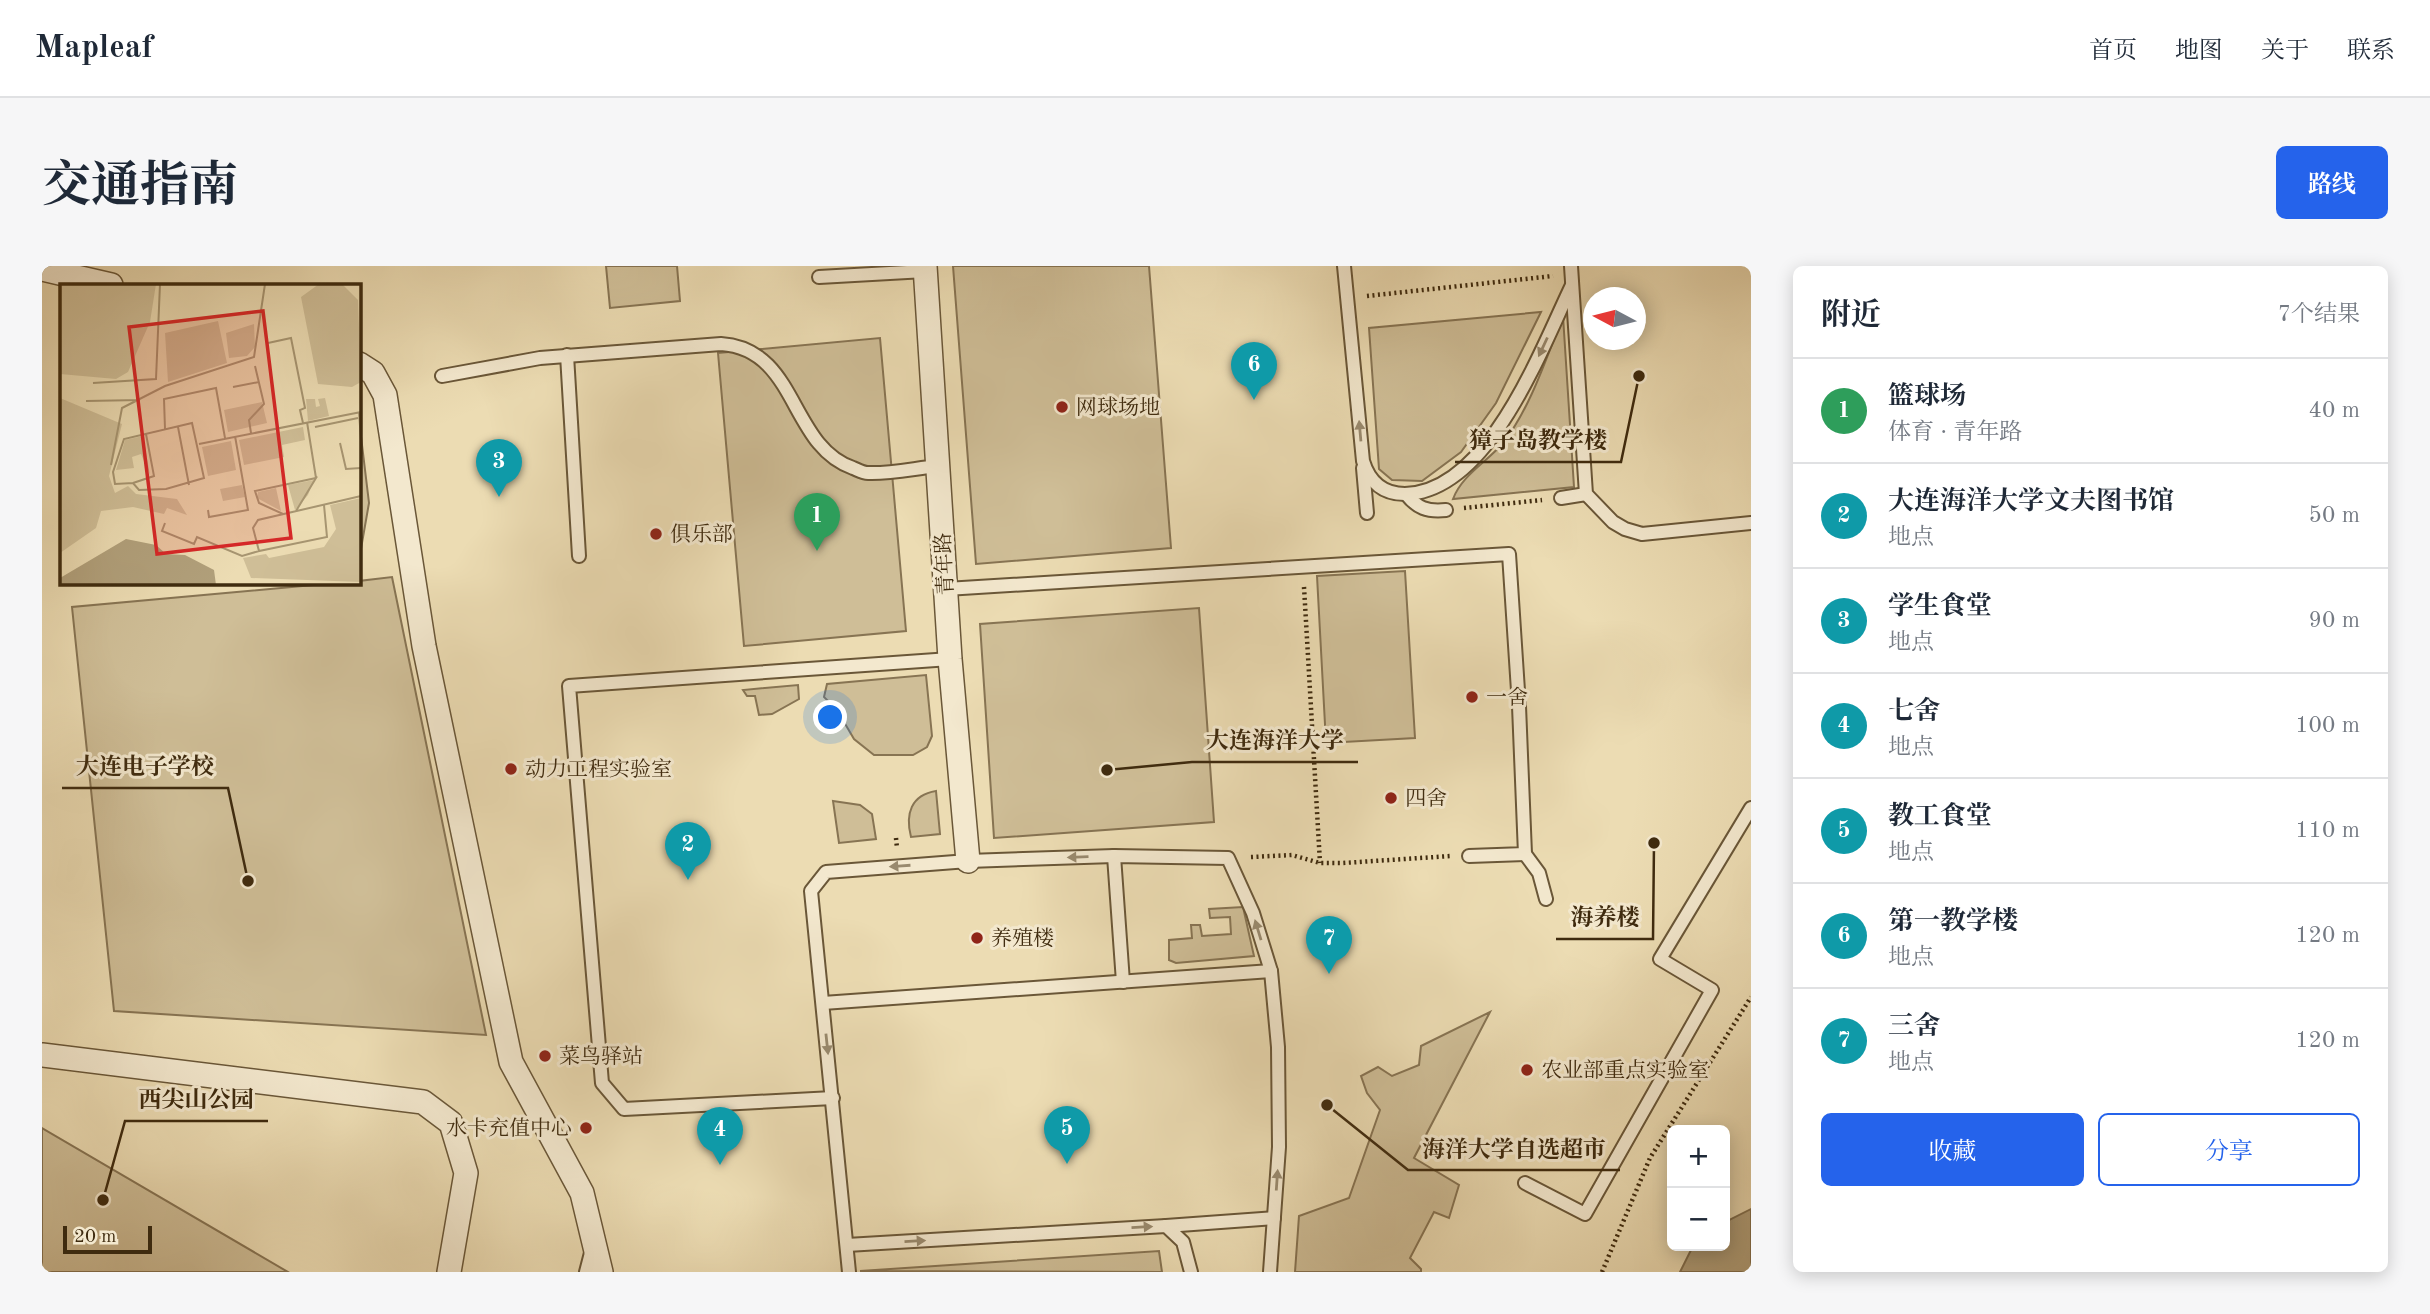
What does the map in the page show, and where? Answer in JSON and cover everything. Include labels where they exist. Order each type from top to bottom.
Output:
[{"type":"street","name":"青年路","points":[[925,268],[950,659],[968,861]]},
{"type":"street","points":[[42,269],[107,284]]},
{"type":"street","points":[[360,365],[373,373],[385,395],[424,646],[511,1062],[582,1193],[601,1272]]},
{"type":"street","points":[[42,1055],[423,1102],[451,1123],[466,1173],[449,1272]]},
{"type":"lane","points":[[1344,266],[1367,513]]},
{"type":"lane","points":[[819,277],[925,268]]},
{"type":"lane","points":[[1363,461],[1367,475],[1376,485],[1390,492],[1406,494],[1444,484],[1467,466],[1497,430],[1539,354],[1571,275]]},
{"type":"lane","points":[[1571,275],[1586,494],[1613,523],[1642,534],[1751,523]]},
{"type":"lane","points":[[442,376],[567,355],[735,345],[750,350],[771,367],[788,392],[803,422],[823,449],[841,464],[867,473],[939,466]]},
{"type":"lane","points":[[567,355],[579,556]]},
{"type":"lane","points":[[1406,494],[1415,505],[1424,510],[1446,510]]},
{"type":"lane","points":[[1561,498],[1586,494]]},
{"type":"lane","points":[[946,589],[1509,554],[1525,854],[1539,873],[1546,899]]},
{"type":"lane","points":[[833,1098],[624,1110],[602,1083],[569,685],[950,659]]},
{"type":"lane","points":[[1525,1183],[1585,1214],[1712,990],[1660,958],[1751,808]]},
{"type":"lane","points":[[1469,856],[1525,854]]},
{"type":"lane","points":[[1114,856],[1123,982]]},
{"type":"lane","points":[[849,1272],[811,891],[826,872],[968,861],[1114,856],[1227,858],[1252,913],[1271,971],[1278,1047],[1279,1147],[1270,1272]]},
{"type":"lane","points":[[823,1003],[1271,971]]},
{"type":"lane","points":[[847,1245],[1274,1218]]},
{"type":"lane","points":[[1166,1226],[1183,1242],[1191,1272]]},
{"type":"lane","points":[[586,1272],[594,1242]]},
{"type":"path","points":[[1347,298],[1571,275]]},
{"type":"path","points":[[1446,510],[1561,498]]},
{"type":"path","points":[[1303,568],[1320,863]]},
{"type":"path","points":[[1227,858],[1292,855],[1320,863],[1469,856]]},
{"type":"path","points":[[1602,1272],[1650,1158],[1751,997]]},
{"type":"shaded area","points":[[606,266],[677,266],[680,301],[610,308]]},
{"type":"shaded area","name":"网球场地","points":[[953,266],[1149,266],[1171,548],[976,564]]},
{"type":"shaded area","points":[[1541,312],[1496,403],[1461,452],[1422,481],[1392,480],[1379,469],[1369,328]]},
{"type":"shaded area","points":[[1563,316],[1574,487],[1453,499],[1462,483],[1497,450],[1513,429],[1537,382]]},
{"type":"shaded area","points":[[880,338],[906,631],[744,646],[718,353]]},
{"type":"shaded area","points":[[360,428],[369,503],[360,554]]},
{"type":"shaded area","points":[[1405,571],[1415,738],[1326,743],[1317,576]]},
{"type":"shaded area","points":[[392,577],[486,1035],[114,1011],[72,607],[324,584],[360,584],[360,581]]},
{"type":"shaded area","points":[[1199,608],[1214,822],[994,838],[980,624]]},
{"type":"shaded area","points":[[926,675],[932,736],[927,747],[913,755],[874,755],[854,739],[837,710],[824,697],[827,684]]},
{"type":"shaded area","points":[[798,685],[799,699],[772,714],[759,715],[755,696],[747,696],[743,690]]},
{"type":"shaded area","points":[[936,791],[940,834],[911,837],[909,821],[912,807],[921,797]]},
{"type":"shaded area","points":[[833,801],[860,805],[872,814],[876,839],[839,843]]},
{"type":"shaded area","points":[[1243,907],[1254,956],[1176,963],[1169,960],[1169,940],[1192,938],[1191,925],[1200,925],[1202,936],[1231,934],[1230,917],[1210,918],[1209,909]]},
{"type":"shaded area","points":[[1490,1012],[1414,1158],[1459,1185],[1449,1218],[1434,1212],[1410,1258],[1421,1272],[1295,1272],[1299,1216],[1349,1198],[1380,1110],[1367,1093],[1361,1076],[1378,1067],[1392,1076],[1419,1065],[1421,1046]]},
{"type":"shaded area","points":[[42,1128],[288,1272],[42,1272]]},
{"type":"shaded area","points":[[1751,1209],[1751,1272],[1680,1272],[1690,1251],[1730,1251],[1730,1220]]},
{"type":"shaded area","points":[[1159,1251],[1162,1272],[860,1271]]},
{"type":"place","name":"獐子岛教学楼","points":[[1639,376]]},
{"type":"place","name":"第一教学楼","points":[[1254,400]]},
{"type":"place","name":"网球场地","points":[[1062,407]]},
{"type":"place","name":"学生食堂","points":[[499,497]]},
{"type":"place","name":"俱乐部","points":[[656,534]]},
{"type":"place","name":"篮球场","points":[[817,551]]},
{"type":"place","name":"一舍","points":[[1472,697]]},
{"type":"place","name":"动力工程实验室","points":[[511,769]]},
{"type":"place","name":"大连海洋大学","points":[[1107,770]]},
{"type":"place","name":"四舍","points":[[1391,798]]},
{"type":"place","name":"海养楼","points":[[1654,843]]},
{"type":"place","name":"大连海洋大学文夫图书馆","points":[[688,880]]},
{"type":"place","name":"大连电子学校","points":[[248,881]]},
{"type":"place","name":"养殖楼","points":[[977,938]]},
{"type":"place","name":"三舍","points":[[1329,974]]},
{"type":"place","name":"菜鸟驿站","points":[[545,1056]]},
{"type":"place","name":"农业部重点实验室","points":[[1527,1070]]},
{"type":"place","name":"海洋大学自选超市","points":[[1327,1105]]},
{"type":"place","name":"水卡充值中心","points":[[586,1128]]},
{"type":"place","name":"教工食堂","points":[[1067,1164]]},
{"type":"place","name":"七舍","points":[[720,1165]]},
{"type":"place","name":"西尖山公园","points":[[103,1200]]}]
